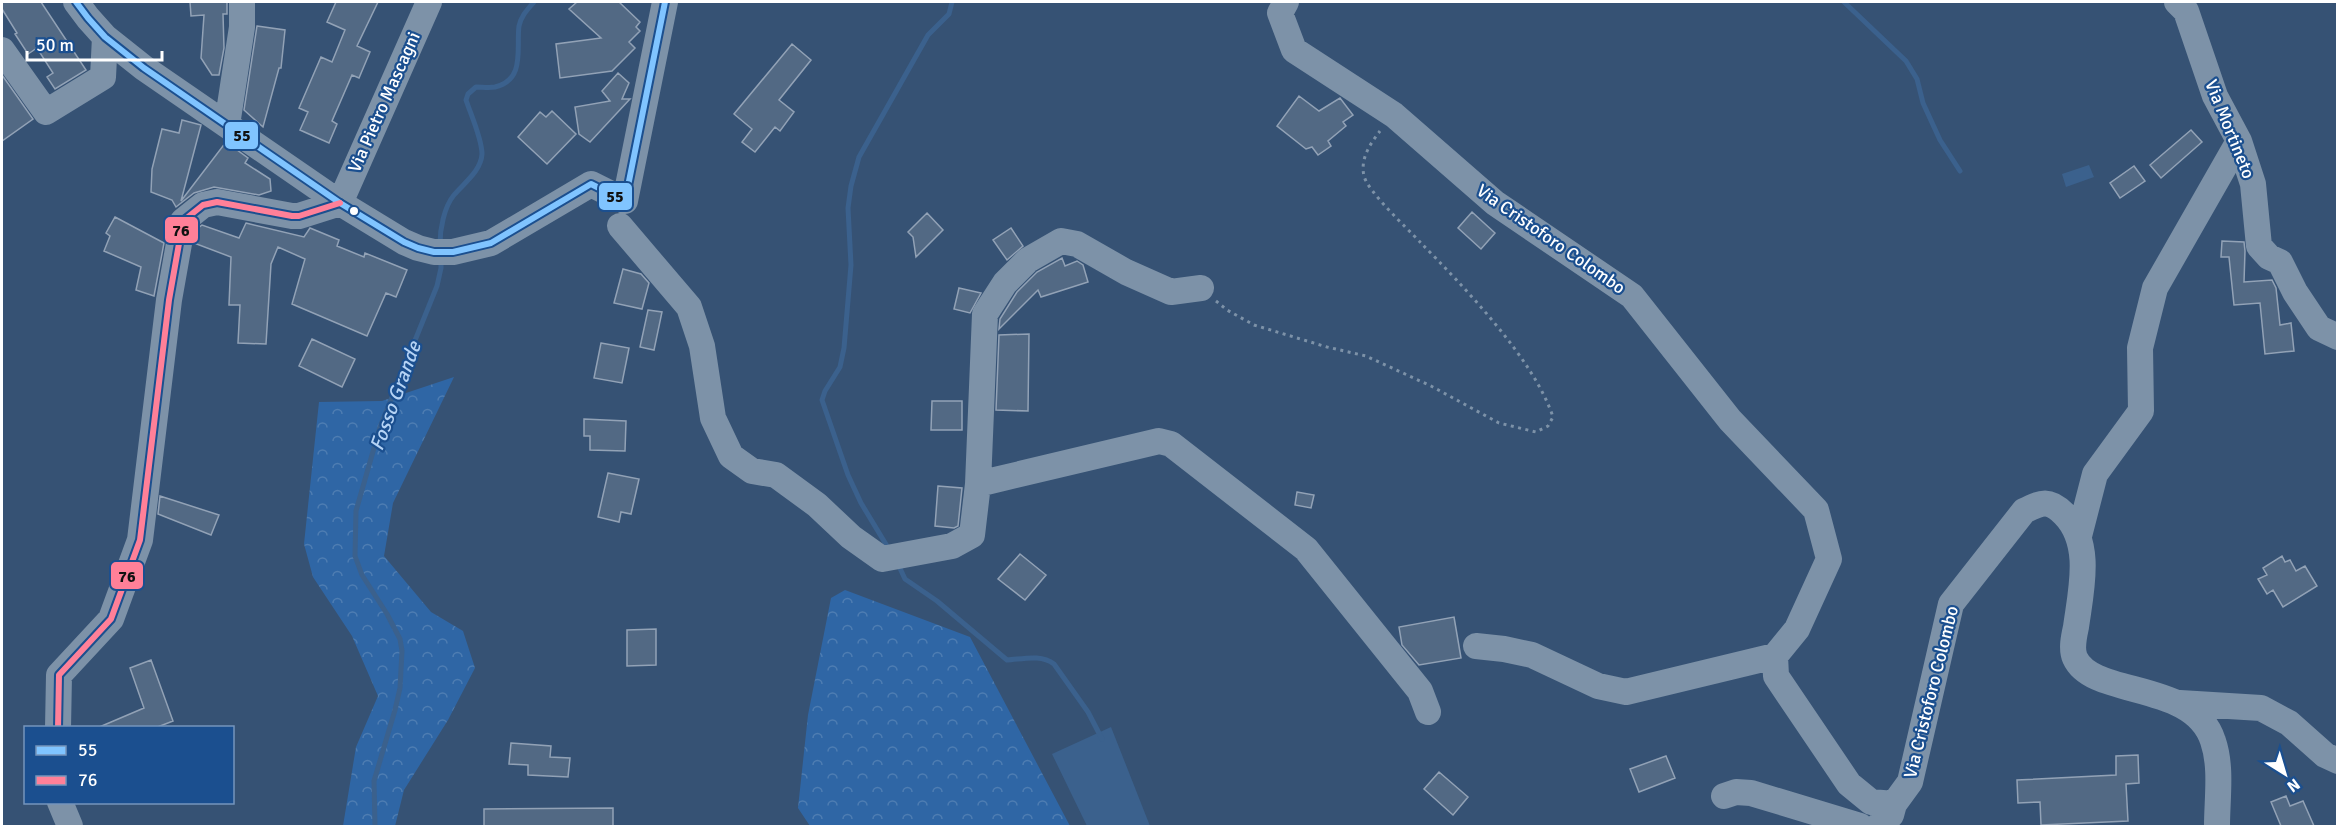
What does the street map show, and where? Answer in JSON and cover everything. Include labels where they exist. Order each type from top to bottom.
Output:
[{"type":"street","points":[[76,2],[105,37],[144,68],[340,203],[404,242],[435,252],[453,252],[491,243],[591,184],[625,201],[665,2]]},
{"type":"street","points":[[227,124],[242,27],[242,2]]},
{"type":"street","name":"Via Pietro Mascagni","points":[[340,203],[429,2]]},
{"type":"street","name":"Via Cristoforo Colombo","points":[[1286,2],[1280,13],[1294,50],[1394,115],[1495,203],[1632,296],[1730,420],[1816,510],[1829,559],[1797,628],[1775,656]]},
{"type":"street","name":"Via Mortineto","points":[[2177,2],[2186,11],[2215,96],[2239,141],[2253,184],[2259,246],[2269,257],[2280,262],[2295,292],[2319,328],[2337,338]]},
{"type":"street","points":[[2,50],[46,112],[103,77],[105,37]]},
{"type":"street","points":[[2079,536],[2095,474],[2141,411],[2140,348],[2155,288],[2239,141]]},
{"type":"street","points":[[58,726],[59,675],[111,619],[140,540],[169,300],[183,221],[203,205],[217,202],[292,216],[299,216],[340,203]]},
{"type":"street","points":[[620,226],[689,308],[702,346],[713,418],[731,456],[752,471],[776,475],[817,505],[851,537],[882,559],[952,546],[972,535],[978,484],[985,314],[1005,283],[1028,260],[1061,241],[1077,244],[1126,272],[1171,292],[1201,288]]},
{"type":"street","points":[[978,484],[1159,441],[1171,444],[1306,549],[1420,691],[1428,712]]},
{"type":"street","name":"Via Cristoforo Colombo","points":[[1894,804],[1910,782],[1951,604],[2024,510],[2041,503],[2055,505],[2067,517],[2082,545],[2082,583],[2073,642],[2074,657],[2081,667],[2093,677],[2177,703],[2200,718],[2213,738],[2218,759],[2217,826]]},
{"type":"street","points":[[1476,646],[1532,655],[1598,686],[1626,692],[1775,656],[1776,676],[1849,784],[1871,802],[1894,804],[1892,815],[1878,826]]},
{"type":"street","points":[[2177,703],[2261,708],[2289,723],[2337,762]]},
{"type":"street","points":[[1724,796],[1736,792],[1751,794],[1860,826]]},
{"type":"street","points":[[61,804],[70,826]]},
{"type":"path","points":[[1201,288],[1227,310],[1254,325],[1366,356],[1431,386],[1499,423],[1536,432],[1548,426],[1553,417],[1547,399],[1516,352],[1454,277],[1389,209],[1364,179],[1362,163],[1371,143],[1394,115]]},
{"type":"green space","points":[[454,377],[393,503],[384,556],[431,612],[463,631],[475,668],[448,720],[404,790],[395,826],[343,826],[356,747],[378,696],[352,636],[313,577],[304,544],[319,402],[382,401]]},
{"type":"green space","points":[[845,590],[970,637],[1070,826],[810,826],[798,808],[808,715],[831,598]]},
{"type":"shaded area","points":[[2089,165],[2094,177],[2066,187],[2062,174]]},
{"type":"shaded area","points":[[1111,727],[1150,826],[1087,826],[1052,754]]},
{"type":"building","points":[[2,2],[41,2],[86,70],[55,89],[47,77],[53,73],[37,48],[28,54],[2,9]]},
{"type":"building","points":[[190,2],[227,2],[227,14],[223,14],[224,48],[219,75],[212,75],[201,58],[204,15],[191,16]]},
{"type":"building","points":[[336,2],[378,2],[357,46],[370,52],[359,78],[352,75],[332,121],[337,124],[329,143],[300,130],[308,112],[299,108],[321,57],[332,62],[345,30],[327,22]]},
{"type":"building","points":[[577,2],[619,2],[640,22],[636,27],[640,31],[629,42],[635,48],[612,71],[560,78],[556,44],[601,38],[569,9]]},
{"type":"building","points":[[257,26],[285,30],[281,68],[279,68],[263,127],[244,110]]},
{"type":"building","points":[[792,44],[811,60],[779,100],[794,112],[780,131],[775,127],[755,152],[742,142],[752,129],[734,114]]},
{"type":"building","points":[[618,73],[629,83],[622,99],[630,99],[590,142],[579,134],[575,107],[610,101],[602,91]]},
{"type":"building","points":[[2,75],[33,119],[2,141]]},
{"type":"building","points":[[1299,96],[1319,111],[1340,98],[1353,115],[1343,122],[1346,126],[1328,141],[1331,146],[1318,155],[1312,147],[1306,149],[1277,126]]},
{"type":"building","points":[[552,111],[576,134],[547,164],[518,137],[540,112],[546,117]]},
{"type":"building","points":[[182,120],[201,125],[181,201],[226,142],[248,158],[245,163],[270,179],[271,191],[259,195],[214,187],[194,193],[176,207],[172,200],[151,192],[152,169],[162,129],[179,133]]},
{"type":"building","points":[[2191,130],[2202,142],[2161,178],[2150,165]]},
{"type":"building","points":[[2134,166],[2145,181],[2120,198],[2110,183]]},
{"type":"building","points":[[1472,212],[1495,233],[1481,249],[1458,228]]},
{"type":"building","points":[[927,213],[943,230],[916,257],[913,237],[908,232]]},
{"type":"building","points":[[115,217],[164,243],[154,296],[136,290],[141,267],[104,251],[110,236],[106,233]]},
{"type":"building","points":[[246,223],[304,237],[310,228],[339,240],[337,246],[364,257],[365,253],[407,270],[396,297],[386,293],[367,336],[292,304],[305,259],[278,247],[271,264],[266,344],[238,343],[240,305],[229,305],[231,257],[194,243],[197,229],[202,225],[239,238]]},
{"type":"building","points":[[1011,228],[1023,246],[1007,260],[993,240]]},
{"type":"building","points":[[2222,241],[2244,242],[2244,282],[2272,280],[2276,288],[2280,325],[2291,323],[2294,351],[2265,354],[2260,303],[2234,305],[2229,257],[2221,257]]},
{"type":"building","points":[[1062,258],[1065,266],[1077,261],[1083,265],[1088,282],[1041,297],[1038,290],[999,329],[1000,319],[1017,292],[1037,272]]},
{"type":"building","points":[[623,269],[641,274],[649,283],[642,309],[614,303]]},
{"type":"building","points":[[959,288],[981,293],[970,313],[954,309]]},
{"type":"building","points":[[648,310],[662,312],[654,350],[640,347]]},
{"type":"building","points":[[1029,334],[1028,411],[996,410],[999,335]]},
{"type":"building","points":[[312,339],[355,359],[342,387],[299,366]]},
{"type":"building","points":[[601,343],[629,348],[622,383],[594,378]]},
{"type":"building","points":[[932,401],[962,401],[962,430],[931,430]]},
{"type":"building","points":[[584,419],[626,421],[625,451],[590,450],[590,436],[584,436]]},
{"type":"building","points":[[608,473],[639,479],[631,514],[621,512],[619,522],[598,517]]},
{"type":"building","points":[[938,486],[962,488],[958,526],[954,528],[935,526]]},
{"type":"building","points":[[1297,492],[1314,495],[1311,508],[1295,505]]},
{"type":"building","points":[[160,496],[219,515],[211,535],[158,514]]},
{"type":"building","points":[[1020,554],[1046,575],[1025,600],[998,579]]},
{"type":"building","points":[[2282,556],[2285,562],[2290,560],[2296,571],[2305,566],[2317,586],[2283,607],[2273,590],[2267,594],[2258,579],[2267,575],[2263,568]]},
{"type":"building","points":[[1454,617],[1461,658],[1419,665],[1402,645],[1399,627]]},
{"type":"building","points":[[656,629],[656,665],[627,666],[627,630]]},
{"type":"building","points":[[151,660],[173,721],[160,726],[102,726],[144,708],[130,668]]},
{"type":"building","points":[[511,743],[551,746],[550,757],[570,758],[568,777],[528,775],[528,765],[509,764]]},
{"type":"building","points":[[2138,755],[2139,783],[2126,784],[2128,821],[2041,825],[2040,802],[2018,803],[2017,780],[2116,775],[2116,756]]},
{"type":"building","points":[[1666,756],[1675,778],[1639,792],[1630,769]]},
{"type":"building","points":[[1439,772],[1468,797],[1453,815],[1424,789]]},
{"type":"building","points":[[2286,796],[2290,806],[2303,801],[2314,826],[2281,826],[2271,802]]},
{"type":"building","points":[[613,808],[613,826],[484,826],[484,809]]},
{"type":"waterway","name":"Fosso Grande","points":[[440,244],[445,212],[454,195],[479,166],[481,160],[480,141],[466,100],[468,94],[476,87],[495,87],[505,83],[511,77],[518,62],[520,22],[534,2]]},
{"type":"waterway","points":[[890,551],[861,503],[848,475],[822,400],[840,367],[844,348],[851,265],[848,208],[859,157],[928,35],[949,14],[952,2]]},
{"type":"waterway","points":[[1844,2],[1906,61],[1917,79],[1923,103],[1940,140],[1960,171]]},
{"type":"waterway","name":"Fosso Grande","points":[[375,826],[374,781],[400,688],[402,651],[400,639],[362,575],[355,556],[356,511],[380,427],[437,286],[441,259]]},
{"type":"waterway","points":[[898,564],[905,579],[937,601],[1007,660],[1038,658],[1054,664],[1088,712],[1102,739]]},
{"type":"transit line","name":"55","points":[[76,2],[105,37],[144,68],[340,203],[404,242],[434,252],[453,252],[491,243],[591,184],[625,201],[665,2]]},
{"type":"transit line","name":"76","points":[[58,726],[59,675],[111,619],[140,540],[169,300],[183,221],[203,205],[217,202],[292,216],[299,216],[340,203]]}]
